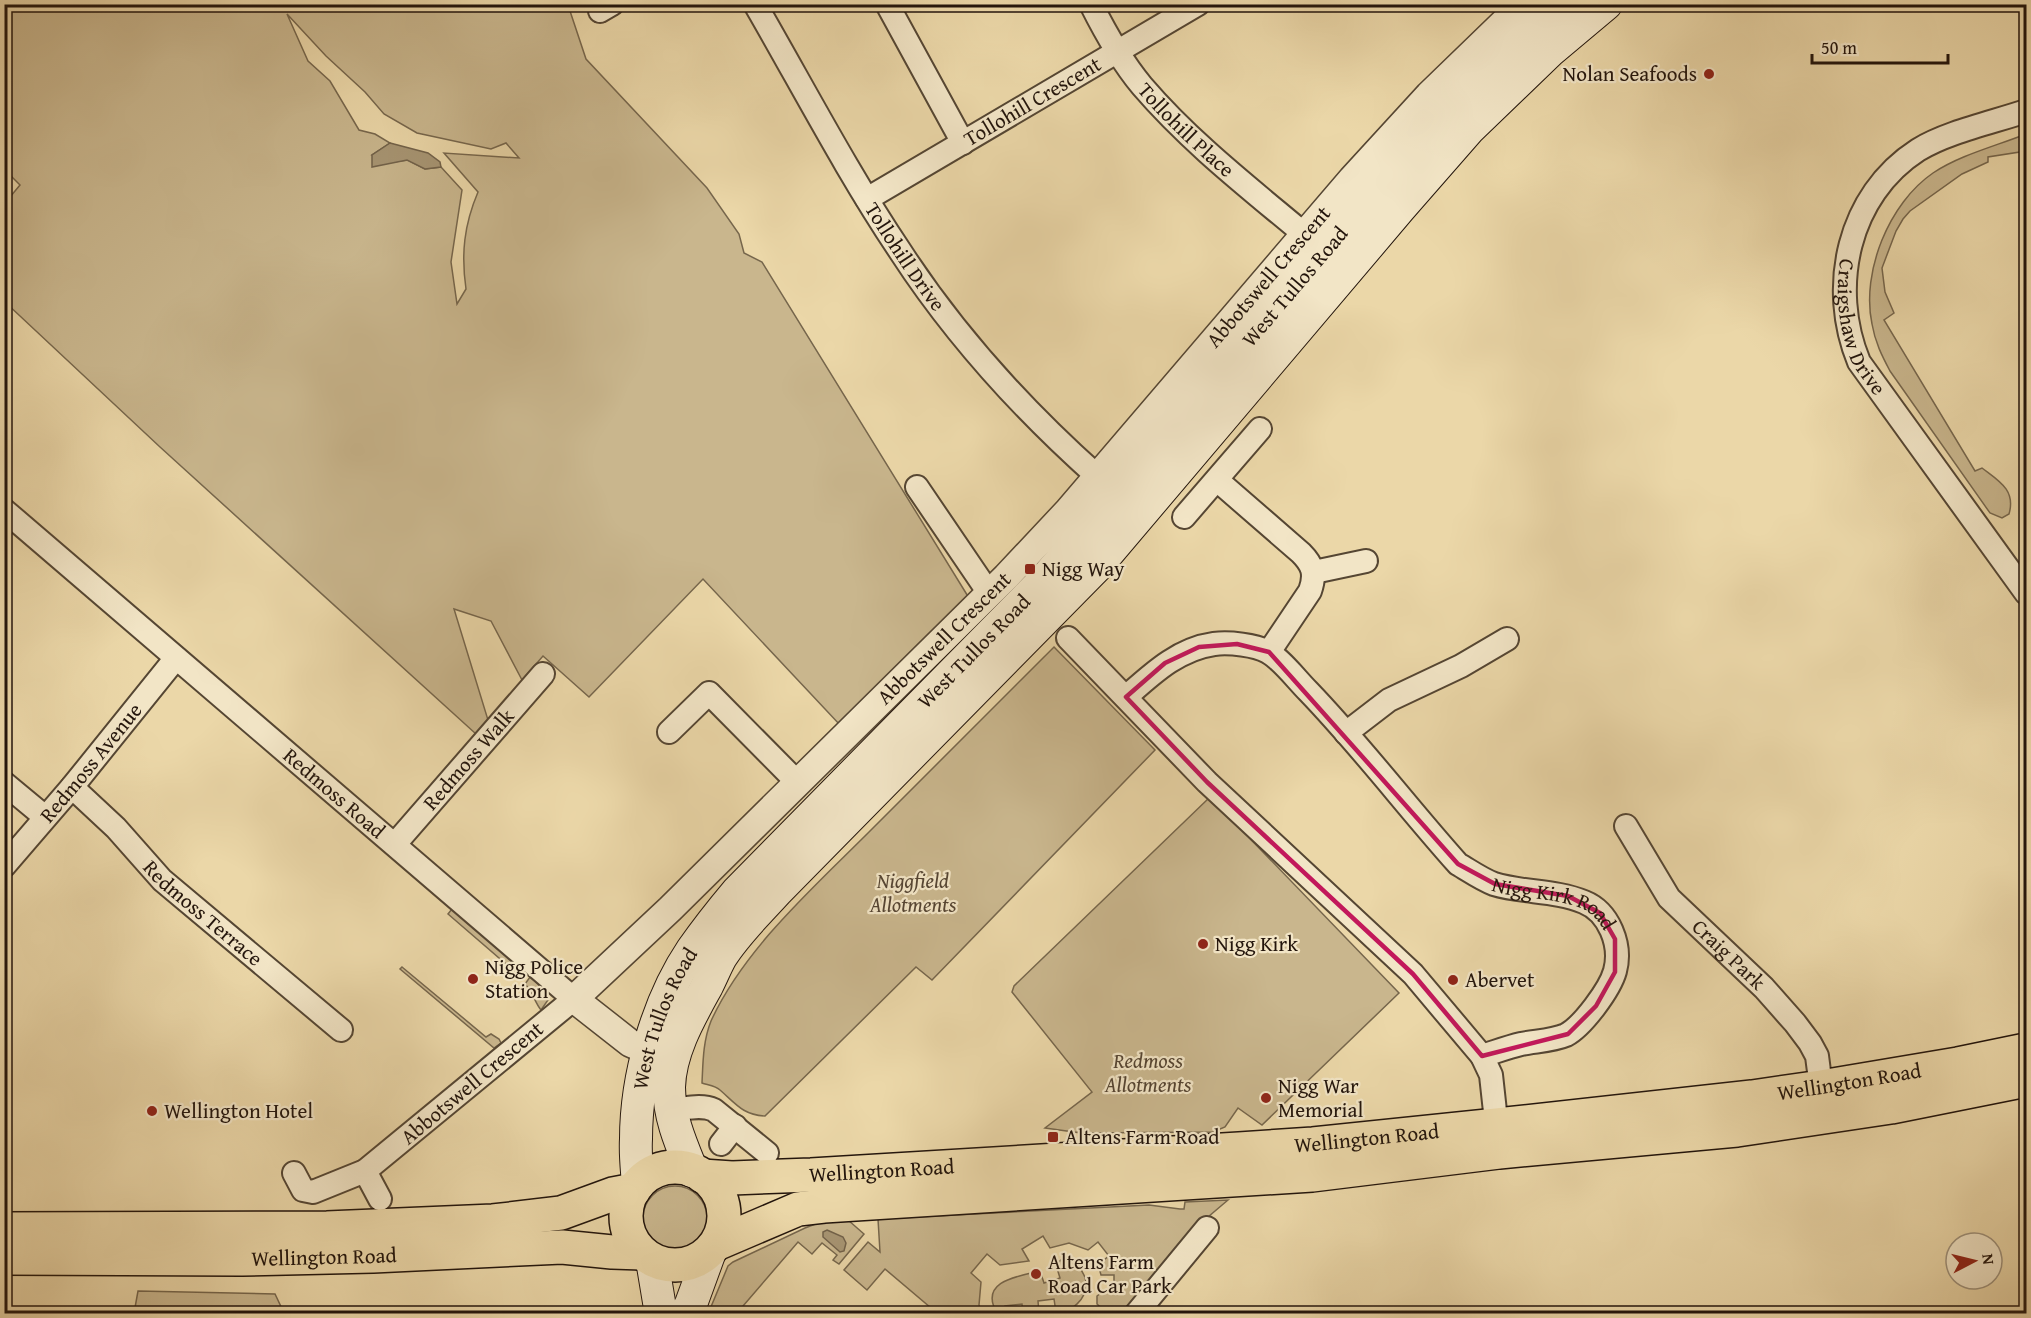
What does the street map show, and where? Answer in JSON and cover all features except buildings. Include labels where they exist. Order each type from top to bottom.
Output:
[{"type":"main road","name":"West Tullos Road","points":[[697,1173],[676,1132],[669,1088],[660,1060],[661,1010],[690,952],[737,892],[1047,577],[1408,154],[1469,88],[1561,4]]},
{"type":"main road","name":"West Tullos Road","points":[[636,1187],[638,1107],[660,1060],[689,1017],[722,957],[745,927],[777,891],[1096,567],[1406,200],[1469,129],[1550,51],[1606,4]]},
{"type":"main road","name":"Wellington Road","points":[[713,1246],[798,1209],[1271,1178],[1407,1164],[1498,1139],[1958,1064],[2026,1050]]},
{"type":"main road","name":"Wellington Road","points":[[697,1173],[753,1178],[1313,1144],[1737,1130],[1891,1107],[2026,1080]]},
{"type":"main road","points":[[686,1314],[713,1246],[721,1232],[724,1220],[719,1195],[712,1184],[697,1173],[677,1168],[662,1169],[649,1175],[636,1187],[627,1206],[627,1223],[632,1239],[647,1256],[668,1264],[683,1265],[699,1259],[713,1246]]},
{"type":"main road","name":"Wellington Road","points":[[4,1229],[327,1228],[493,1221],[561,1213],[636,1187]]},
{"type":"main road","name":"Wellington Road","points":[[4,1258],[242,1259],[373,1256],[562,1247],[647,1256]]},
{"type":"main road","points":[[647,1256],[661,1314]]},
{"type":"street","name":"Tollohill Drive","points":[[755,4],[867,200],[900,252],[957,330],[1048,430],[1097,476]]},
{"type":"street","points":[[887,4],[963,143]]},
{"type":"street","name":"Tollohill Place","points":[[1091,4],[1141,84],[1193,140],[1304,234]]},
{"type":"street","name":"Tollohill Crescent","points":[[867,200],[1198,4]]},
{"type":"street","name":"Abbotswell Crescent","points":[[294,1173],[303,1190],[313,1192],[365,1171],[574,999],[670,909],[989,593],[1068,511],[1304,234],[1429,95],[1523,4]]},
{"type":"street","name":"Craigshaw Drive","points":[[2026,111],[1941,139],[1919,150],[1895,168],[1874,192],[1860,218],[1849,246],[1844,284],[1847,323],[1853,348],[1863,368],[2026,593]]},
{"type":"street","points":[[1184,517],[1260,429]]},
{"type":"street","points":[[1126,697],[1165,663],[1199,647],[1216,643],[1237,644],[1269,652],[1310,591],[1314,581],[1314,572],[1310,562],[1217,480]]},
{"type":"street","points":[[917,487],[989,593]]},
{"type":"street","name":"Redmoss Road","points":[[4,510],[574,999],[630,1043],[660,1060]]},
{"type":"street","points":[[1314,572],[1366,561]]},
{"type":"street","points":[[1068,638],[1207,783],[1413,974],[1482,1056],[1491,1075],[1498,1139]]},
{"type":"street","points":[[1346,733],[1389,700],[1461,666],[1507,639]]},
{"type":"street","name":"Nigg Kirk Road","points":[[1269,652],[1346,733],[1458,864],[1495,884],[1568,896],[1586,903],[1600,913],[1609,925],[1615,939],[1617,956],[1615,972],[1596,1006],[1583,1021],[1568,1034],[1521,1044],[1482,1056]]},
{"type":"street","name":"Redmoss Avenue","points":[[4,866],[72,787],[176,658]]},
{"type":"street","name":"Redmoss Walk","points":[[395,844],[543,674]]},
{"type":"street","points":[[669,732],[709,693],[798,783]]},
{"type":"street","points":[[4,783],[45,817]]},
{"type":"street","name":"Redmoss Terrace","points":[[72,787],[116,828],[162,880],[341,1030]]},
{"type":"street","name":"Craig Park","points":[[1626,826],[1669,898],[1764,988],[1810,1043],[1817,1056],[1821,1087]]},
{"type":"street","points":[[671,1110],[708,1107],[767,1153]]},
{"type":"street","points":[[721,1144],[735,1126]]},
{"type":"street","points":[[365,1171],[380,1199]]},
{"type":"street","points":[[1136,1314],[1207,1228]]},
{"type":"highlighted area","points":[[1237,644],[1269,652],[1458,864],[1495,884],[1568,896],[1600,913],[1615,939],[1615,972],[1596,1006],[1568,1034],[1482,1056],[1413,974],[1207,782],[1126,697],[1165,663],[1199,647]]},
{"type":"green space","points":[[4,5],[568,5],[586,59],[707,188],[739,234],[744,253],[762,262],[969,598],[840,725],[703,579],[589,697],[543,656],[522,680],[491,621],[454,609],[488,720],[476,734],[160,447],[5,302],[5,203],[20,185],[5,170]],"holes":[[[287,14],[326,56],[365,92],[384,114],[417,133],[491,149],[506,143],[519,158],[444,153],[478,192],[465,240],[466,289],[457,304],[451,262],[462,190],[441,167],[425,169],[408,160],[393,162],[372,155],[390,143],[375,134],[359,130],[330,81],[308,61]]]},
{"type":"green space","points":[[2026,134],[2026,151],[1988,157],[1988,162],[1962,174],[1910,211],[1896,231],[1882,268],[1885,292],[1894,313],[1884,320],[1975,471],[1982,468],[2000,482],[2008,492],[2011,506],[2009,514],[2002,518],[1990,513],[1890,371],[1873,331],[1870,304],[1871,283],[1875,261],[1891,220],[1917,186],[1933,173],[1955,161]]},
{"type":"green space","name":"Niggfield Allotments","points":[[1054,647],[1155,750],[932,980],[916,967],[765,1116],[745,1111],[718,1089],[702,1083],[705,1044],[711,1021],[725,995],[761,944],[803,898]]},
{"type":"green space","name":"Redmoss Allotments","points":[[1210,797],[1399,993],[1262,1125],[1238,1108],[1225,1127],[1213,1132],[1081,1133],[1045,1128],[1092,1092],[1012,992],[1014,986]]},
{"type":"green space","points":[[452,909],[518,966],[514,971],[448,914]]},
{"type":"green space","points":[[402,967],[486,1037],[491,1034],[501,1043],[494,1048],[400,969]]},
{"type":"green space","points":[[530,977],[544,989],[548,1000],[541,1010],[525,984]]},
{"type":"green space","points":[[669,1186],[681,1186],[698,1195],[705,1206],[707,1218],[705,1230],[698,1241],[681,1250],[669,1250],[657,1245],[648,1236],[643,1224],[643,1212],[648,1200],[657,1191]]},
{"type":"green space","points":[[1228,1200],[1188,1234],[1124,1313],[1107,1313],[1097,1304],[1097,1296],[1101,1293],[1114,1292],[1114,1275],[1101,1275],[1098,1264],[1109,1256],[1098,1242],[1088,1250],[1069,1243],[1050,1248],[1043,1236],[1022,1249],[1029,1261],[1000,1265],[987,1254],[971,1273],[981,1282],[979,1305],[982,1313],[937,1313],[885,1269],[867,1290],[844,1270],[868,1242],[880,1252],[878,1219],[1149,1205],[1184,1209],[1185,1202]]},
{"type":"green space","points":[[848,1220],[864,1234],[839,1264],[833,1260],[837,1255],[822,1243],[812,1254],[798,1242],[737,1313],[708,1314],[728,1266],[733,1262],[818,1223]]},
{"type":"green space","points":[[1070,1258],[1080,1268],[1086,1281],[1084,1293],[1073,1308],[1056,1312],[1054,1299],[1038,1301],[1039,1313],[1023,1313],[1022,1304],[1005,1306],[1006,1313],[997,1313],[993,1294],[1003,1282],[1040,1271],[1044,1283],[1060,1278],[1056,1265],[1062,1259]]},
{"type":"green space","points":[[138,1291],[275,1294],[284,1313],[134,1313]]},
{"type":"shaded area","points":[[390,143],[428,153],[440,162],[441,167],[425,169],[407,160],[372,167],[372,155]]},
{"type":"shaded area","points":[[827,1230],[843,1237],[846,1243],[844,1251],[840,1252],[823,1237],[823,1232]]},
{"type":"place","name":"Nolan Seafoods","points":[[1709,74]]},
{"type":"place","name":"Nigg Way","points":[[1030,569]]},
{"type":"place","name":"Nigg Kirk","points":[[1203,944]]},
{"type":"place","name":"Nigg Police Station","points":[[473,979]]},
{"type":"place","name":"Abervet","points":[[1453,980]]},
{"type":"place","name":"Nigg War Memorial","points":[[1266,1098]]},
{"type":"place","name":"Wellington Hotel","points":[[152,1111]]},
{"type":"place","name":"Altens Farm Road","points":[[1053,1137]]},
{"type":"place","name":"Altens Farm Road Car Park","points":[[1036,1274]]}]
